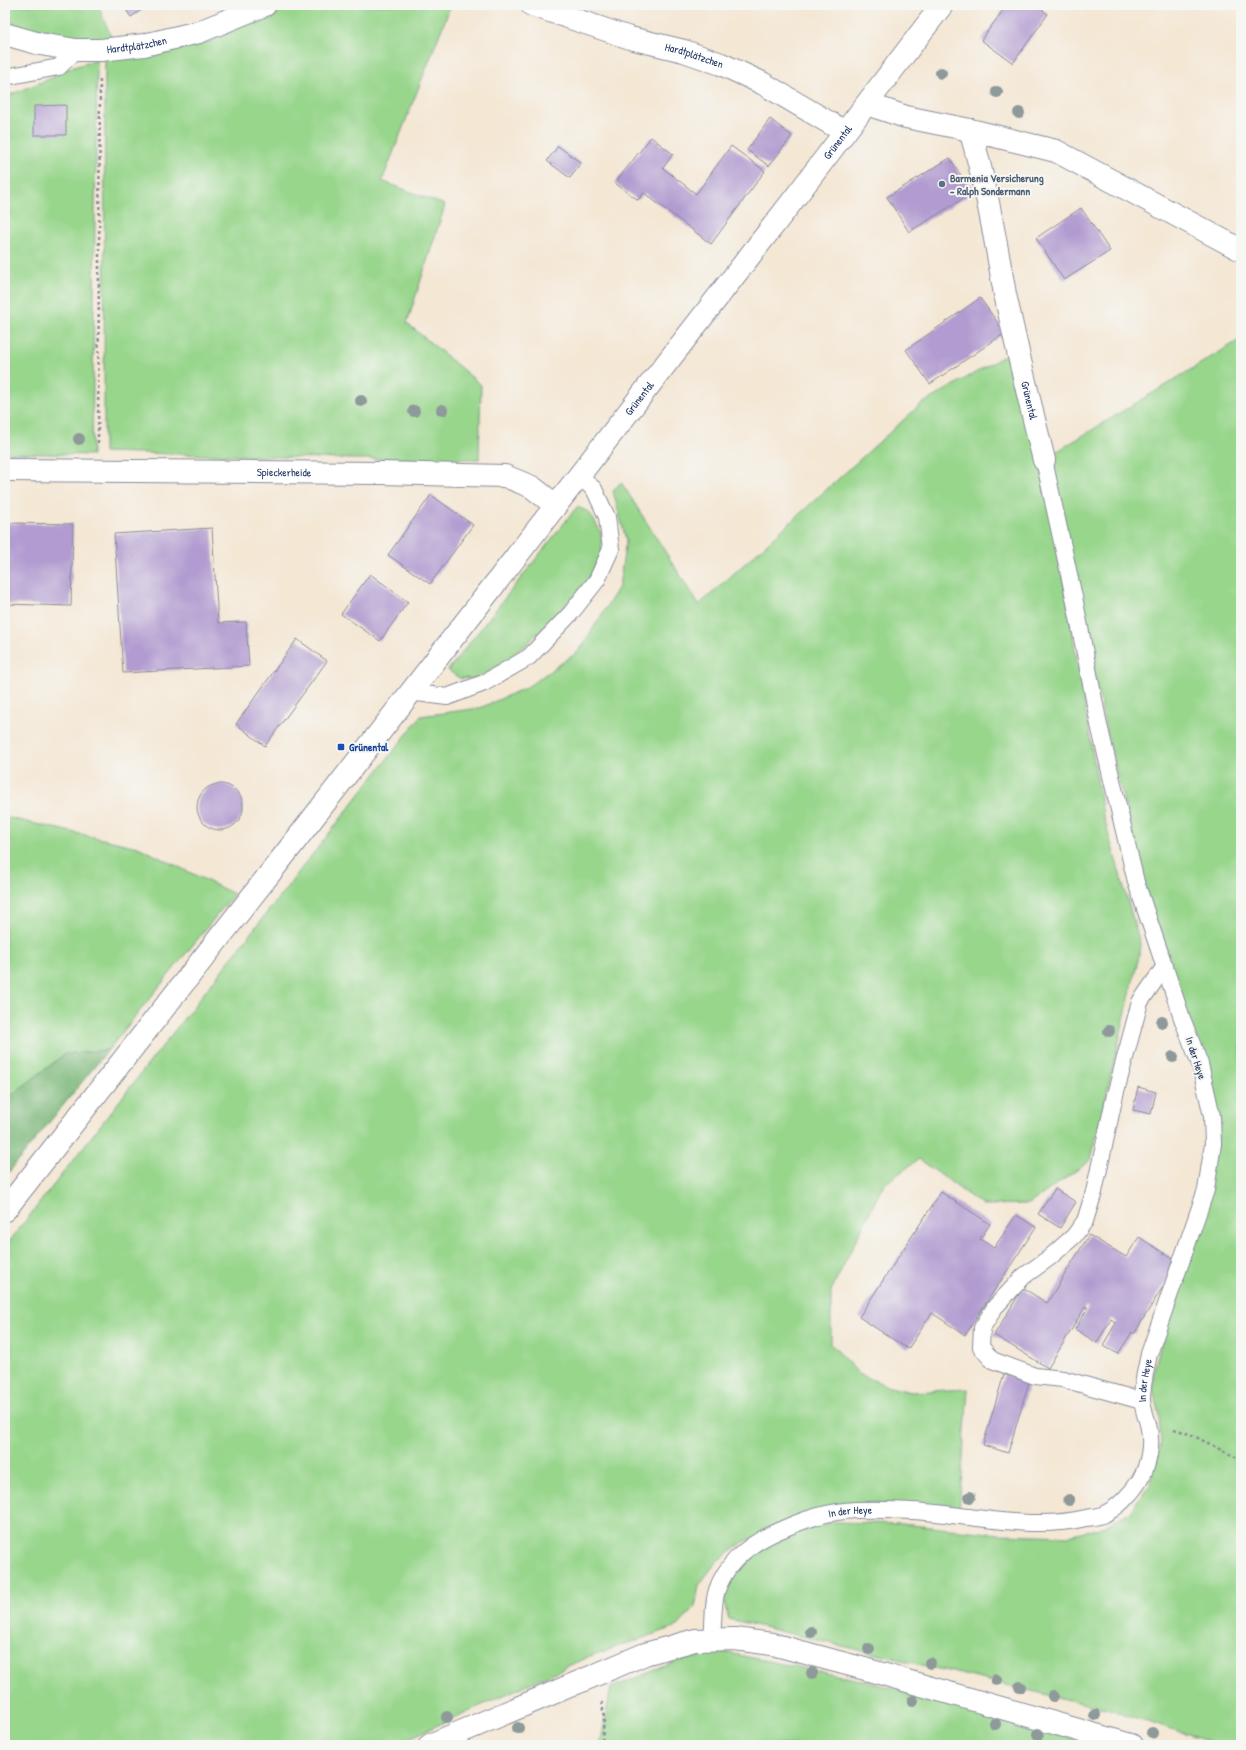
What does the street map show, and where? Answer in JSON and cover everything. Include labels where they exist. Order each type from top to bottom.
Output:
[{"type":"main road","name":"Hardtplätzchen","points":[[5,34],[40,44],[76,50],[101,50],[144,45],[199,32],[264,5]]},
{"type":"main road","name":"Hardtplätzchen","points":[[532,5],[630,38],[684,51],[721,64],[762,83],[845,132]]},
{"type":"main road","name":"Grünental","points":[[5,1210],[282,858],[867,104],[942,5]]},
{"type":"main road","points":[[867,104],[906,117],[970,130],[1056,151],[1241,250]]},
{"type":"main road","name":"Grünental","points":[[970,130],[987,201],[1016,348],[1044,460]]},
{"type":"main road","name":"Spieckerheide","points":[[5,470],[381,473],[505,476],[532,487],[555,505]]},
{"type":"main road","points":[[430,1745],[645,1654],[676,1644],[695,1640],[735,1639],[772,1644],[1131,1745]]},
{"type":"lane","points":[[5,77],[59,67],[76,50]]},
{"type":"lane","name":"In der Heye","points":[[712,1639],[715,1602],[723,1577],[739,1556],[750,1546],[771,1534],[812,1517],[833,1512],[856,1510],[943,1514],[1024,1524],[1073,1521],[1102,1515],[1130,1495],[1149,1462],[1150,1430],[1142,1401],[1149,1354],[1206,1190],[1213,1144],[1212,1116],[1200,1064],[1183,1021],[1136,882],[1099,725],[1074,597],[1044,460]]},
{"type":"lane","points":[[410,692],[447,697],[484,684],[529,657],[571,613],[597,580],[611,548],[607,517],[594,489],[578,476]]},
{"type":"lane","points":[[1142,1401],[1063,1379],[1035,1376],[992,1360],[980,1347],[982,1328],[995,1307],[1024,1276],[1049,1258],[1074,1236],[1085,1221],[1094,1192],[1115,1095],[1140,1002],[1165,966]]},
{"type":"path","points":[[98,471],[101,50]]},
{"type":"path","points":[[1148,1421],[1190,1434],[1241,1460]]},
{"type":"path","points":[[598,1673],[604,1718],[602,1745]]},
{"type":"green space","points":[[5,5],[98,5],[112,39],[68,40],[5,25]]},
{"type":"green space","points":[[288,5],[451,5],[382,181],[445,205],[407,323],[481,385],[479,459],[351,459],[104,452],[105,56],[158,54],[211,41]]},
{"type":"green space","points":[[97,60],[92,455],[5,453],[5,97],[54,77],[54,73]]},
{"type":"green space","points":[[1241,339],[1241,1745],[1224,1745],[1107,1709],[729,1619],[724,1603],[730,1580],[747,1557],[808,1529],[835,1522],[902,1524],[999,1534],[1069,1536],[1100,1528],[1128,1513],[1149,1486],[1161,1444],[1159,1416],[1153,1388],[1153,1373],[1218,1140],[1142,876],[1104,721],[1051,455]]},
{"type":"green space","points":[[1016,349],[1059,553],[1103,815],[1141,947],[1091,1160],[1029,1204],[982,1205],[919,1159],[883,1185],[831,1291],[831,1344],[859,1374],[890,1387],[910,1392],[968,1389],[959,1512],[853,1505],[745,1541],[717,1561],[699,1585],[695,1607],[678,1626],[590,1656],[394,1745],[5,1745],[5,1247],[421,716],[480,708],[527,687],[579,651],[619,587],[626,540],[613,491],[621,482],[699,605],[920,405]]},
{"type":"green space","points":[[577,507],[589,512],[601,532],[602,550],[590,577],[561,611],[527,644],[490,672],[472,679],[459,678],[448,670]]},
{"type":"green space","points":[[5,817],[138,847],[234,894],[108,1050],[65,1054],[5,1100]]},
{"type":"green space","points":[[108,1050],[5,1177],[5,1100],[65,1054]]},
{"type":"green space","points":[[724,1652],[865,1681],[1097,1745],[600,1745],[611,1688],[678,1661]]},
{"type":"building","points":[[123,5],[149,5],[131,17]]},
{"type":"building","points":[[1007,5],[1035,5],[1048,14],[1013,63],[981,40]]},
{"type":"building","points":[[66,105],[66,135],[34,135],[34,106]]},
{"type":"building","points":[[770,119],[792,136],[769,166],[747,150]]},
{"type":"building","points":[[651,137],[673,154],[663,168],[696,194],[731,146],[765,171],[711,244],[644,193],[638,200],[615,183]]},
{"type":"building","points":[[558,146],[581,163],[570,178],[547,161]]},
{"type":"building","points":[[950,158],[972,193],[909,232],[887,197]]},
{"type":"building","points":[[1081,208],[1110,251],[1064,280],[1036,238]]},
{"type":"building","points":[[980,298],[1005,333],[930,384],[906,350]]},
{"type":"building","points":[[431,495],[473,525],[430,584],[388,555]]},
{"type":"building","points":[[5,523],[73,524],[71,606],[5,604]]},
{"type":"building","points":[[212,528],[218,623],[246,622],[249,666],[123,673],[114,534]]},
{"type":"building","points":[[370,574],[408,602],[380,641],[341,614]]},
{"type":"building","points":[[297,639],[327,661],[265,746],[236,724]]},
{"type":"building","points":[[225,784],[229,785],[239,794],[242,798],[242,816],[233,826],[225,830],[215,830],[207,826],[198,816],[197,802],[201,794],[211,785]]},
{"type":"building","points":[[1138,1087],[1156,1092],[1151,1114],[1133,1110]]},
{"type":"building","points":[[1055,1189],[1076,1202],[1060,1228],[1038,1214]]},
{"type":"building","points":[[941,1192],[990,1224],[980,1239],[994,1248],[1016,1215],[1036,1227],[965,1335],[932,1313],[908,1349],[859,1317]]},
{"type":"building","points":[[1089,1235],[1126,1257],[1139,1237],[1178,1262],[1134,1334],[1132,1332],[1118,1354],[1103,1345],[1116,1323],[1111,1319],[1097,1343],[1075,1329],[1088,1308],[1086,1306],[1048,1368],[994,1335],[1023,1288],[1047,1303]]},
{"type":"building","points":[[1004,1374],[1029,1382],[1008,1453],[983,1445]]},
{"type":"place","name":"Barmenia Versicherung - Ralph Sondermann","points":[[942,184]]},
{"type":"place","name":"Grünental","points":[[341,747]]}]
